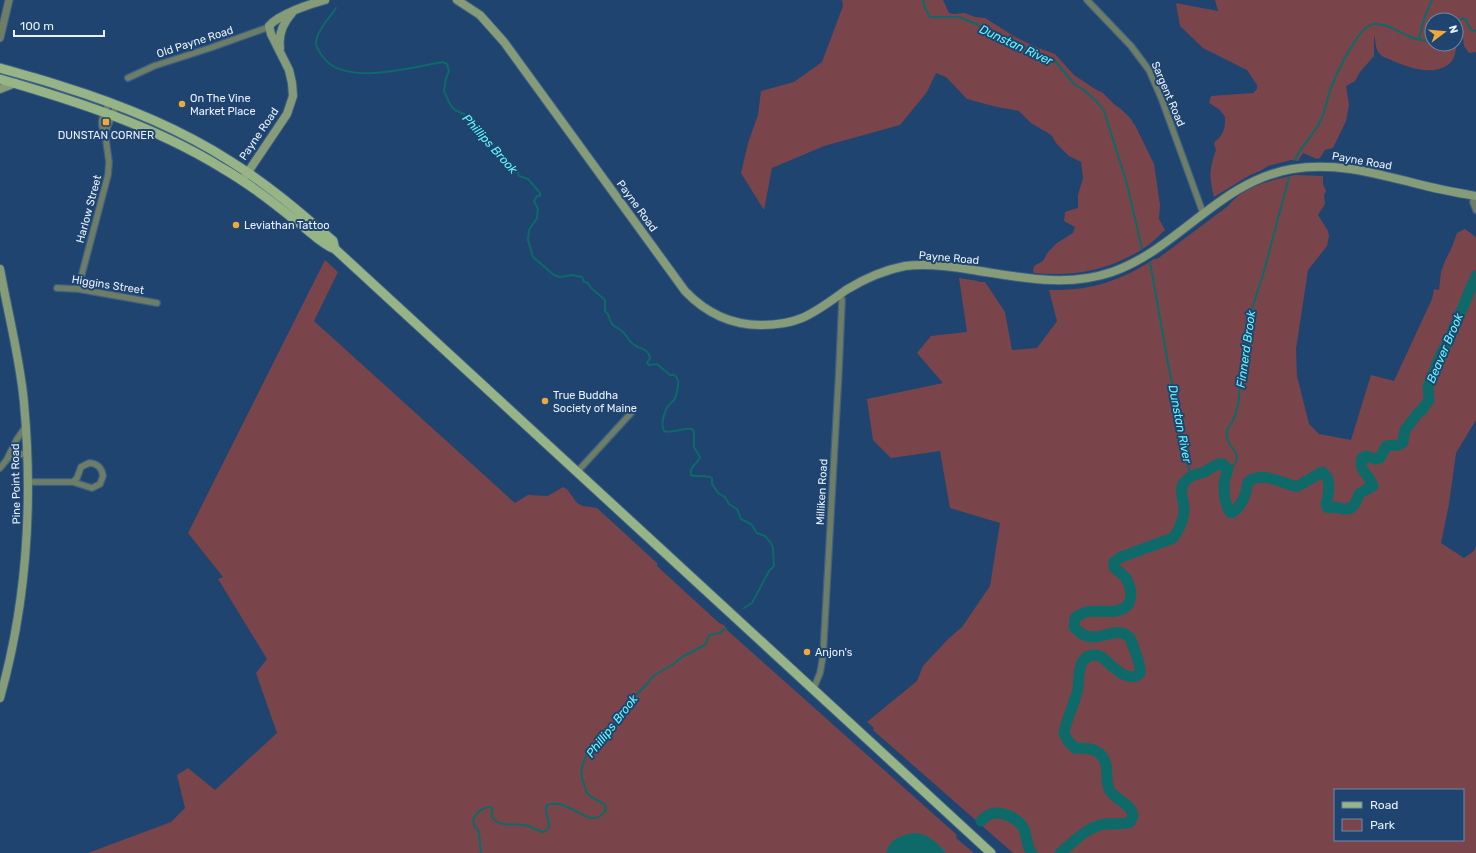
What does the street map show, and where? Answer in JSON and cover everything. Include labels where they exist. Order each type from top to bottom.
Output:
[{"type":"main road","points":[[269,27],[273,22],[295,10],[325,0]]},
{"type":"main road","name":"Payne Road","points":[[457,0],[480,15],[494,30],[681,286],[689,295],[704,307],[717,315],[736,322],[756,325],[773,325],[789,322],[803,317],[861,281],[902,267],[918,265],[953,267],[1028,279],[1045,280],[1074,280],[1102,275],[1119,269],[1143,257],[1232,192],[1257,179],[1281,171],[1309,166],[1349,168],[1428,187],[1476,195]]},
{"type":"main road","name":"Payne Road","points":[[281,53],[279,43],[280,33],[284,24],[295,10]]},
{"type":"main road","name":"Payne Road","points":[[242,181],[283,121],[291,103],[293,88],[292,79],[281,53],[270,34],[269,27]]},
{"type":"main road","points":[[0,68],[60,85],[112,104],[175,131],[229,160],[248,172],[301,212],[333,241],[335,249]]},
{"type":"main road","points":[[0,79],[108,114],[173,142],[222,168],[242,181],[328,246],[335,249],[991,853]]},
{"type":"main road","points":[[0,89],[15,83]]},
{"type":"main road","name":"Pine Point Road","points":[[0,269],[21,379],[26,426],[28,482],[26,547],[21,595],[14,640],[0,698]]},
{"type":"street","points":[[0,38],[9,0]]},
{"type":"street","name":"Sargent Road","points":[[1087,0],[1131,46],[1149,70],[1162,100],[1203,213]]},
{"type":"street","name":"Old Payne Road","points":[[128,78],[154,66],[269,27]]},
{"type":"street","name":"Harlow Street","points":[[78,289],[108,175],[109,162],[105,133],[102,128],[102,118],[108,114],[112,104]]},
{"type":"street","points":[[1476,195],[1473,202],[1476,210]]},
{"type":"street","name":"Higgins Street","points":[[57,288],[78,289],[156,304]]},
{"type":"street","name":"Milliken Road","points":[[813,690],[820,673],[823,656],[839,369],[842,300],[840,295]]},
{"type":"street","points":[[577,472],[632,412]]},
{"type":"street","points":[[0,468],[7,459],[17,439],[26,426]]},
{"type":"street","points":[[7,459],[27,453]]},
{"type":"street","points":[[28,482],[73,482],[89,488],[95,487],[102,482],[103,473],[100,467],[95,464],[86,464],[80,470],[77,478],[73,482]]},
{"type":"green space","points":[[842,0],[943,0],[949,13],[965,13],[975,17],[985,18],[1017,38],[1055,54],[1074,75],[1103,93],[1122,110],[1136,127],[1154,164],[1160,205],[1159,219],[1165,230],[1144,248],[1131,256],[1105,267],[1077,273],[1034,273],[1034,266],[1043,261],[1048,252],[1057,243],[1073,233],[1075,227],[1064,221],[1065,212],[1078,208],[1078,195],[1083,178],[1081,162],[1069,156],[1056,143],[1052,136],[1031,123],[1019,111],[967,99],[946,77],[936,73],[927,92],[900,125],[824,146],[772,168],[764,210],[741,173],[748,143],[758,115],[761,91],[794,82],[822,62],[843,6]]},
{"type":"green space","points":[[1215,0],[1476,0],[1476,52],[1469,53],[1464,46],[1464,12],[1424,12],[1424,52],[1455,52],[1449,64],[1435,70],[1411,68],[1382,56],[1377,48],[1374,35],[1374,56],[1360,72],[1355,81],[1346,86],[1349,105],[1346,121],[1333,148],[1325,150],[1320,158],[1317,159],[1303,153],[1298,161],[1291,160],[1268,166],[1214,197],[1210,173],[1216,150],[1214,144],[1223,132],[1225,117],[1220,110],[1209,103],[1211,96],[1253,93],[1257,89],[1257,85],[1247,70],[1203,48],[1180,26],[1176,3],[1218,11]]},
{"type":"green space","points":[[1295,175],[1323,176],[1323,184],[1326,191],[1324,195],[1325,204],[1318,215],[1328,231],[1329,236],[1327,246],[1308,270],[1296,349],[1297,376],[1309,424],[1319,434],[1351,440],[1371,375],[1394,381],[1432,299],[1434,289],[1439,290],[1441,272],[1457,233],[1465,229],[1476,237],[1476,420],[1456,453],[1449,504],[1441,543],[1464,558],[1474,551],[1476,545],[1476,853],[1013,853],[873,730],[874,728],[867,722],[917,681],[923,666],[948,639],[962,627],[990,586],[1000,523],[950,508],[940,451],[891,458],[873,440],[867,399],[943,383],[917,353],[931,336],[967,332],[959,278],[985,282],[1005,312],[1012,350],[1037,348],[1057,321],[1049,290],[1078,289],[1092,286],[1117,279],[1142,267],[1160,257],[1228,206],[1242,193],[1268,182]]},
{"type":"green space","points":[[325,260],[338,272],[314,321],[515,503],[528,495],[548,496],[563,487],[567,489],[577,503],[583,506],[597,508],[719,623],[724,625],[728,631],[957,835],[956,838],[974,853],[88,853],[171,822],[185,808],[177,775],[188,768],[215,790],[277,733],[256,673],[267,659],[218,579],[223,577],[188,533]]},
{"type":"shaded area","points":[[919,833],[932,839],[946,853],[886,853],[890,844],[896,838]]},
{"type":"waterway","name":"Dunstan River","points":[[923,0],[930,17],[959,17],[1056,62],[1074,84],[1084,90],[1098,103],[1104,111],[1127,184],[1142,249]]},
{"type":"waterway","points":[[1419,38],[1425,16],[1432,0]]},
{"type":"waterway","name":"Phillips Brook","points":[[336,8],[318,34],[316,43],[317,49],[333,66],[346,71],[379,73],[443,62],[447,64],[449,71],[446,78],[444,91],[451,106],[455,110],[468,116],[481,132],[482,137],[490,141],[499,155],[508,161],[512,167],[517,169],[519,176],[528,179],[540,193],[540,196],[537,196],[534,201],[538,209],[537,218],[529,230],[528,240],[533,257],[554,275],[560,277],[572,275],[582,277],[584,282],[588,283],[591,288],[605,300],[605,311],[608,314],[612,324],[623,332],[634,345],[648,353],[650,358],[647,363],[649,365],[657,364],[670,375],[677,377],[678,384],[674,400],[667,407],[663,418],[664,431],[671,432],[692,429],[694,432],[694,447],[700,457],[692,467],[691,475],[707,476],[712,478],[712,484],[718,493],[725,497],[729,504],[737,509],[741,519],[751,524],[757,533],[765,536],[773,548],[774,566],[769,571],[752,603],[744,608]]},
{"type":"waterway","name":"Finnerd Brook","points":[[1464,19],[1471,30],[1476,31]]},
{"type":"waterway","name":"Finnerd Brook","points":[[1295,160],[1300,150],[1320,122],[1332,85],[1344,60],[1356,40],[1368,26],[1374,24],[1382,25],[1416,39],[1424,40]]},
{"type":"waterway","name":"Finnerd Brook","points":[[1228,471],[1237,459],[1237,455],[1229,443],[1227,431],[1235,416],[1238,404],[1247,335],[1247,323],[1263,275],[1289,177]]},
{"type":"waterway","name":"Dunstan River","points":[[1150,262],[1169,369],[1179,415],[1184,452],[1191,476]]},
{"type":"waterway","name":"Dunstan River","points":[[1060,853],[1092,828],[1105,824],[1130,822],[1133,816],[1130,808],[1111,793],[1103,757],[1094,750],[1075,748],[1068,741],[1064,733],[1077,694],[1080,667],[1087,657],[1094,655],[1102,657],[1115,669],[1131,677],[1140,673],[1139,662],[1129,637],[1123,633],[1117,632],[1096,637],[1089,637],[1082,634],[1074,627],[1075,618],[1084,613],[1090,611],[1116,611],[1127,606],[1131,597],[1130,587],[1124,576],[1114,567],[1114,562],[1121,557],[1173,538],[1183,517],[1184,509],[1182,489],[1185,481],[1218,464],[1223,464],[1228,469],[1225,478],[1224,491],[1225,501],[1231,513],[1241,503],[1246,493],[1248,482],[1253,479],[1258,477],[1271,478],[1298,486],[1322,472],[1328,479],[1329,483],[1327,507],[1347,509],[1353,506],[1360,493],[1373,486],[1372,482],[1363,470],[1361,462],[1362,458],[1366,456],[1375,459],[1380,458],[1386,446],[1399,445],[1403,442],[1405,430],[1429,400],[1428,387],[1476,276]]},
{"type":"waterway","name":"Phillips Brook","points":[[481,853],[478,829],[473,822],[477,813],[489,807],[492,808],[492,817],[499,823],[525,825],[543,832],[549,827],[546,813],[547,805],[556,804],[565,806],[587,817],[593,818],[600,816],[606,810],[605,805],[588,794],[582,777],[583,763],[591,749],[608,735],[611,728],[619,720],[632,699],[653,676],[672,665],[682,657],[705,645],[710,635],[720,633],[726,628]]},
{"type":"waterway","name":"Dunstan River","points":[[981,821],[988,815],[995,813],[1010,816],[1022,825],[1032,853]]},
{"type":"place","name":"On The Vine Market Place","points":[[182,104]]},
{"type":"place","name":"DUNSTAN CORNER","points":[[106,122]]},
{"type":"place","name":"Leviathan Tattoo","points":[[236,225]]},
{"type":"place","name":"True Buddha Society of Maine","points":[[545,401]]},
{"type":"place","name":"Anjon's","points":[[807,652]]},
{"type":"water label","name":"Beaver Brook","points":[[1445,348]]}]
